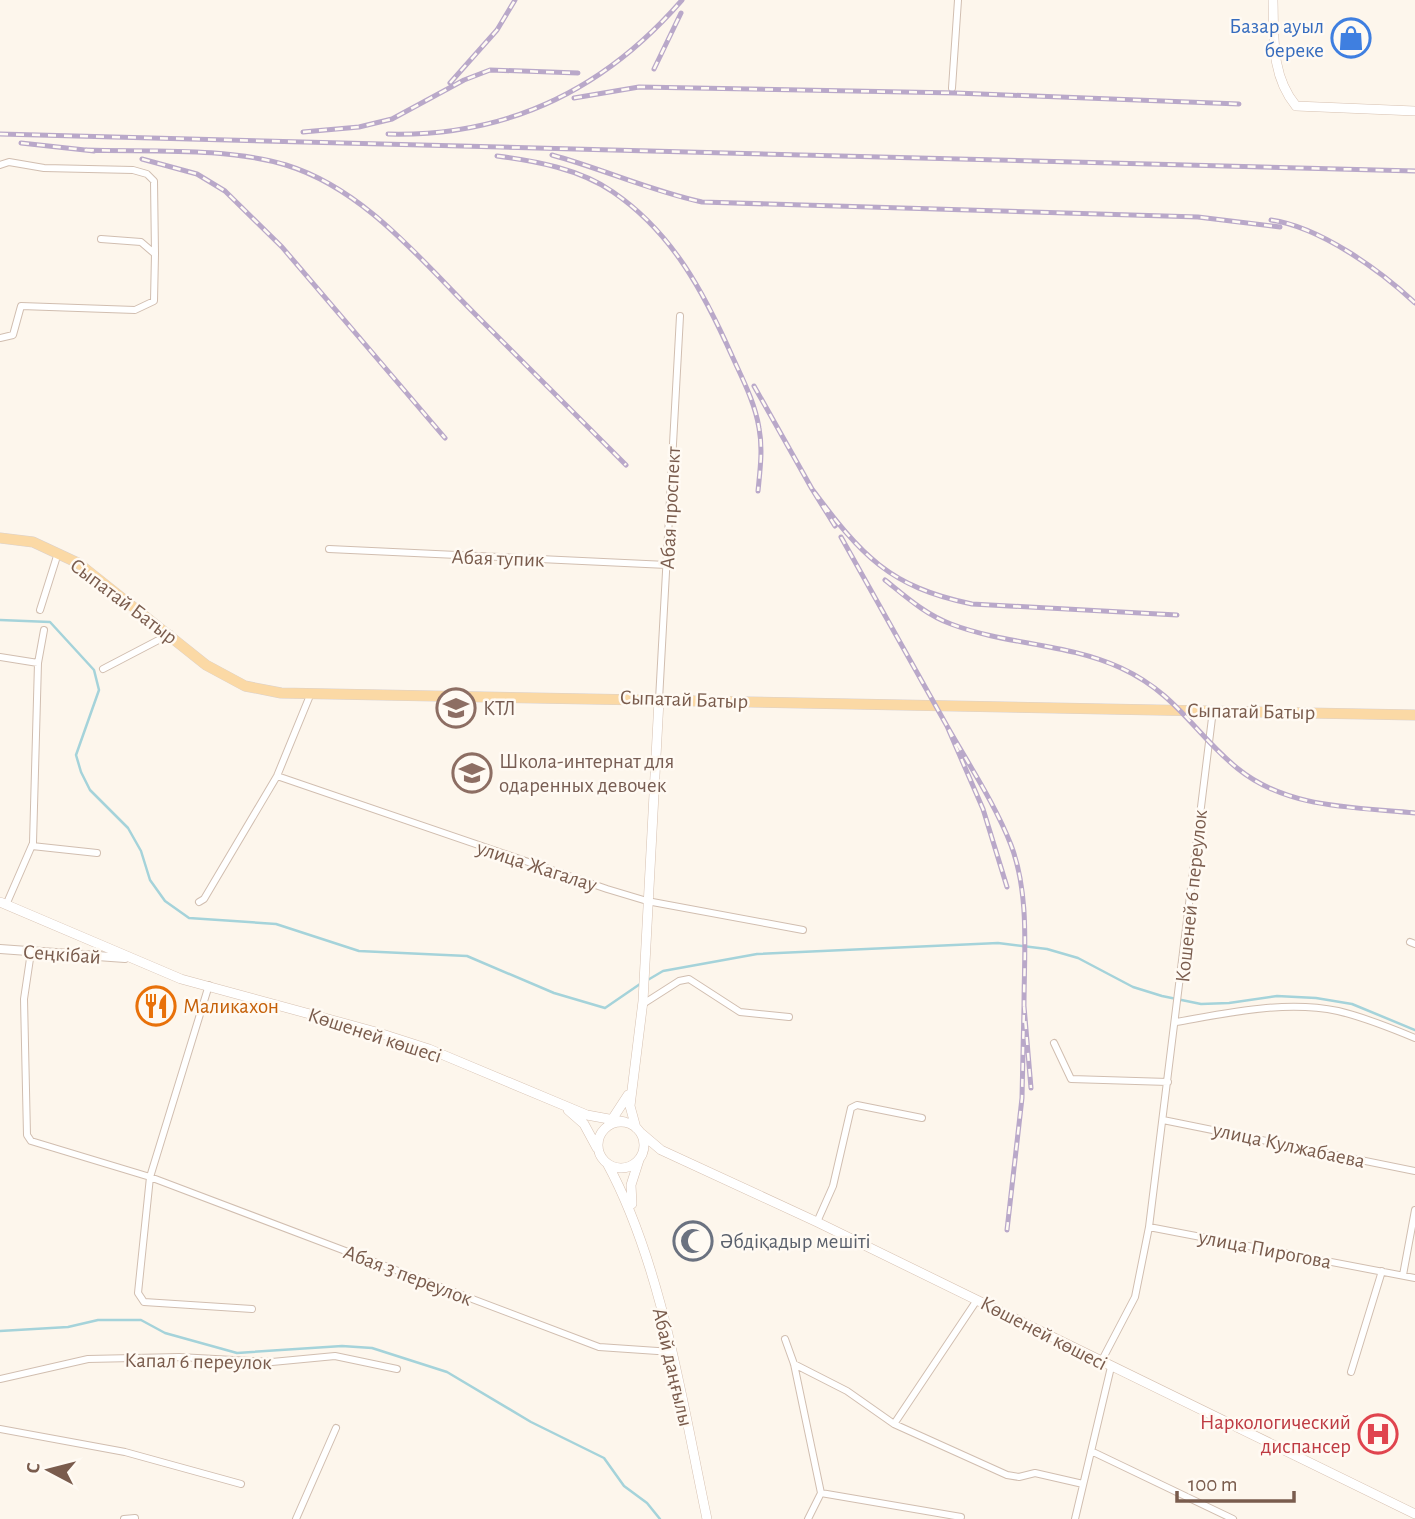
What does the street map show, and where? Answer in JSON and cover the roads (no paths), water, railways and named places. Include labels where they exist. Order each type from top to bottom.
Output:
[{"type":"main road","points":[[1273,0],[1278,75],[1283,91],[1297,106],[1415,111]]},
{"type":"main road","name":"Сыпатай Батыр","points":[[0,538],[33,542],[78,563],[206,665],[245,686],[311,693],[1415,715]]},
{"type":"main road","points":[[633,1216],[631,1185],[644,1146],[639,1130],[630,1116],[643,1003],[659,700]]},
{"type":"main road","name":"Көшеней көшесі","points":[[3,904],[125,958],[181,979],[429,1049],[551,1101]]},
{"type":"main road","points":[[599,1151],[600,1135],[624,1105],[632,1083]]},
{"type":"main road","points":[[551,1101],[587,1115],[625,1122],[639,1130]]},
{"type":"main road","points":[[551,1101],[584,1124],[633,1216]]},
{"type":"main road","points":[[606,1128],[625,1122]]},
{"type":"main road","name":"Көшеней көшесі","points":[[639,1130],[654,1145],[672,1154],[1415,1514]]},
{"type":"main road","points":[[607,1163],[620,1168],[657,1153],[672,1154]]},
{"type":"main road","name":"Абай даңғылы","points":[[633,1216],[671,1352],[707,1519]]},
{"type":"street","points":[[952,88],[958,0]]},
{"type":"street","points":[[0,164],[9,162],[44,168],[133,170],[147,174],[154,181],[155,254],[155,301],[135,310],[21,306],[13,335],[0,338]]},
{"type":"street","points":[[101,239],[141,243],[155,254]]},
{"type":"street","name":"Абая проспект","points":[[659,700],[680,316]]},
{"type":"street","name":"Абая тупик","points":[[329,550],[667,565]]},
{"type":"street","points":[[40,610],[58,553]]},
{"type":"street","points":[[3,904],[32,846],[38,663],[44,630]]},
{"type":"street","points":[[103,669],[170,634]]},
{"type":"street","points":[[0,657],[38,663]]},
{"type":"street","points":[[199,902],[204,899],[277,776],[311,693]]},
{"type":"street","name":"Кошеней 6 переулок","points":[[1101,1362],[1135,1297],[1149,1227],[1213,710]]},
{"type":"street","name":"улица Жагалау","points":[[277,776],[335,798],[647,901],[803,930]]},
{"type":"street","points":[[32,846],[97,853]]},
{"type":"street","name":"Сеңкібай","points":[[0,949],[125,958]]},
{"type":"street","name":"Абая 3 переулок","points":[[31,952],[24,999],[27,1135],[31,1141],[150,1177],[599,1347],[671,1352]]},
{"type":"street","points":[[643,1003],[679,981],[689,979],[740,1012],[789,1017]]},
{"type":"street","points":[[209,985],[150,1177],[138,1285],[144,1302],[252,1309]]},
{"type":"street","points":[[1176,1022],[1247,1010],[1298,1007],[1338,1011],[1415,1038]]},
{"type":"street","points":[[1054,1043],[1071,1079],[1168,1082]]},
{"type":"street","points":[[817,1222],[833,1186],[851,1108],[857,1105],[922,1118]]},
{"type":"street","name":"улица Кулжабаева","points":[[1163,1119],[1415,1171]]},
{"type":"street","points":[[1403,1275],[1415,1210]]},
{"type":"street","name":"улица Пирогова","points":[[1149,1227],[1415,1278]]},
{"type":"street","points":[[1351,1372],[1382,1271]]},
{"type":"street","points":[[894,1424],[976,1300]]},
{"type":"street","points":[[785,1339],[794,1364],[821,1493],[808,1519]]},
{"type":"street","name":"Капал 6 переулок","points":[[0,1379],[88,1359],[179,1357],[272,1363],[335,1356],[397,1369]]},
{"type":"street","points":[[794,1364],[846,1391],[894,1424],[1007,1475],[1019,1477],[1035,1473],[1083,1484]]},
{"type":"street","points":[[1075,1519],[1111,1367]]},
{"type":"street","points":[[296,1519],[336,1427]]},
{"type":"street","points":[[0,1429],[125,1452],[241,1484]]},
{"type":"street","points":[[1091,1451],[1233,1519]]},
{"type":"street","points":[[821,1493],[961,1517]]},
{"type":"street","points":[[124,1519],[135,1518]]},
{"type":"waterway","points":[[0,620],[50,622],[94,670],[99,690],[76,755],[81,772],[90,790],[128,828],[141,851],[150,880],[165,901],[189,918],[276,924],[359,951],[467,956],[554,993],[605,1008],[640,984]]},
{"type":"waterway","points":[[646,981],[663,971],[757,954],[998,943],[1047,949],[1078,958],[1133,987],[1162,996],[1201,1004],[1277,996],[1316,998],[1352,1004],[1415,1030]]},
{"type":"waterway","points":[[0,1331],[68,1327],[98,1320],[141,1320],[165,1333],[237,1353],[342,1346],[372,1348],[447,1372],[531,1422],[604,1458],[624,1486],[647,1503],[660,1519]]},
{"type":"railway","points":[[450,83],[497,30],[515,0]]},
{"type":"railway","points":[[388,134],[432,133],[474,127],[551,102],[620,59],[682,0]]},
{"type":"railway","points":[[654,69],[681,13]]},
{"type":"railway","points":[[303,132],[359,127],[392,119],[464,80],[490,70],[578,73]]},
{"type":"railway","points":[[574,98],[639,87],[956,93],[1239,104]]},
{"type":"railway","points":[[0,134],[1415,171]]},
{"type":"railway","points":[[21,143],[94,151]]},
{"type":"railway","points":[[86,150],[213,153],[263,159],[314,176],[341,191],[366,208],[412,249],[626,465]]},
{"type":"railway","points":[[552,155],[702,202],[1198,217],[1280,227]]},
{"type":"railway","points":[[497,156],[557,167],[600,184],[634,208],[670,245],[710,310],[752,401],[761,444],[758,491]]},
{"type":"railway","points":[[142,159],[197,174],[225,191],[282,247],[445,438]]},
{"type":"railway","points":[[1271,220],[1290,224],[1329,241],[1367,264],[1415,303]]},
{"type":"railway","points":[[754,386],[812,489]]},
{"type":"railway","points":[[835,526],[812,489],[846,532],[879,565],[898,578],[943,597],[972,604],[1177,615]]},
{"type":"railway","points":[[841,537],[947,726]]},
{"type":"railway","points":[[885,580],[924,610],[951,624],[1079,654],[1121,668],[1140,678],[1171,702],[1237,768],[1277,791],[1322,804],[1415,813]]},
{"type":"railway","points":[[1007,887],[983,809],[947,726],[997,815],[1017,864],[1025,925],[1024,1006]]},
{"type":"railway","points":[[1007,1230],[1022,1098],[1024,1006],[1031,1088]]},
{"type":"place","name":"Базар ауыл береке","points":[[1351,38]]},
{"type":"place","name":"КТЛ","points":[[456,708]]},
{"type":"place","name":"Школа-интернат для одаренных девочек","points":[[472,773]]},
{"type":"place","name":"Маликахон","points":[[156,1006]]},
{"type":"place","name":"Әбдіқадыр мешіті","points":[[693,1241]]},
{"type":"place","name":"Наркологический диспансер","points":[[1378,1434]]}]
